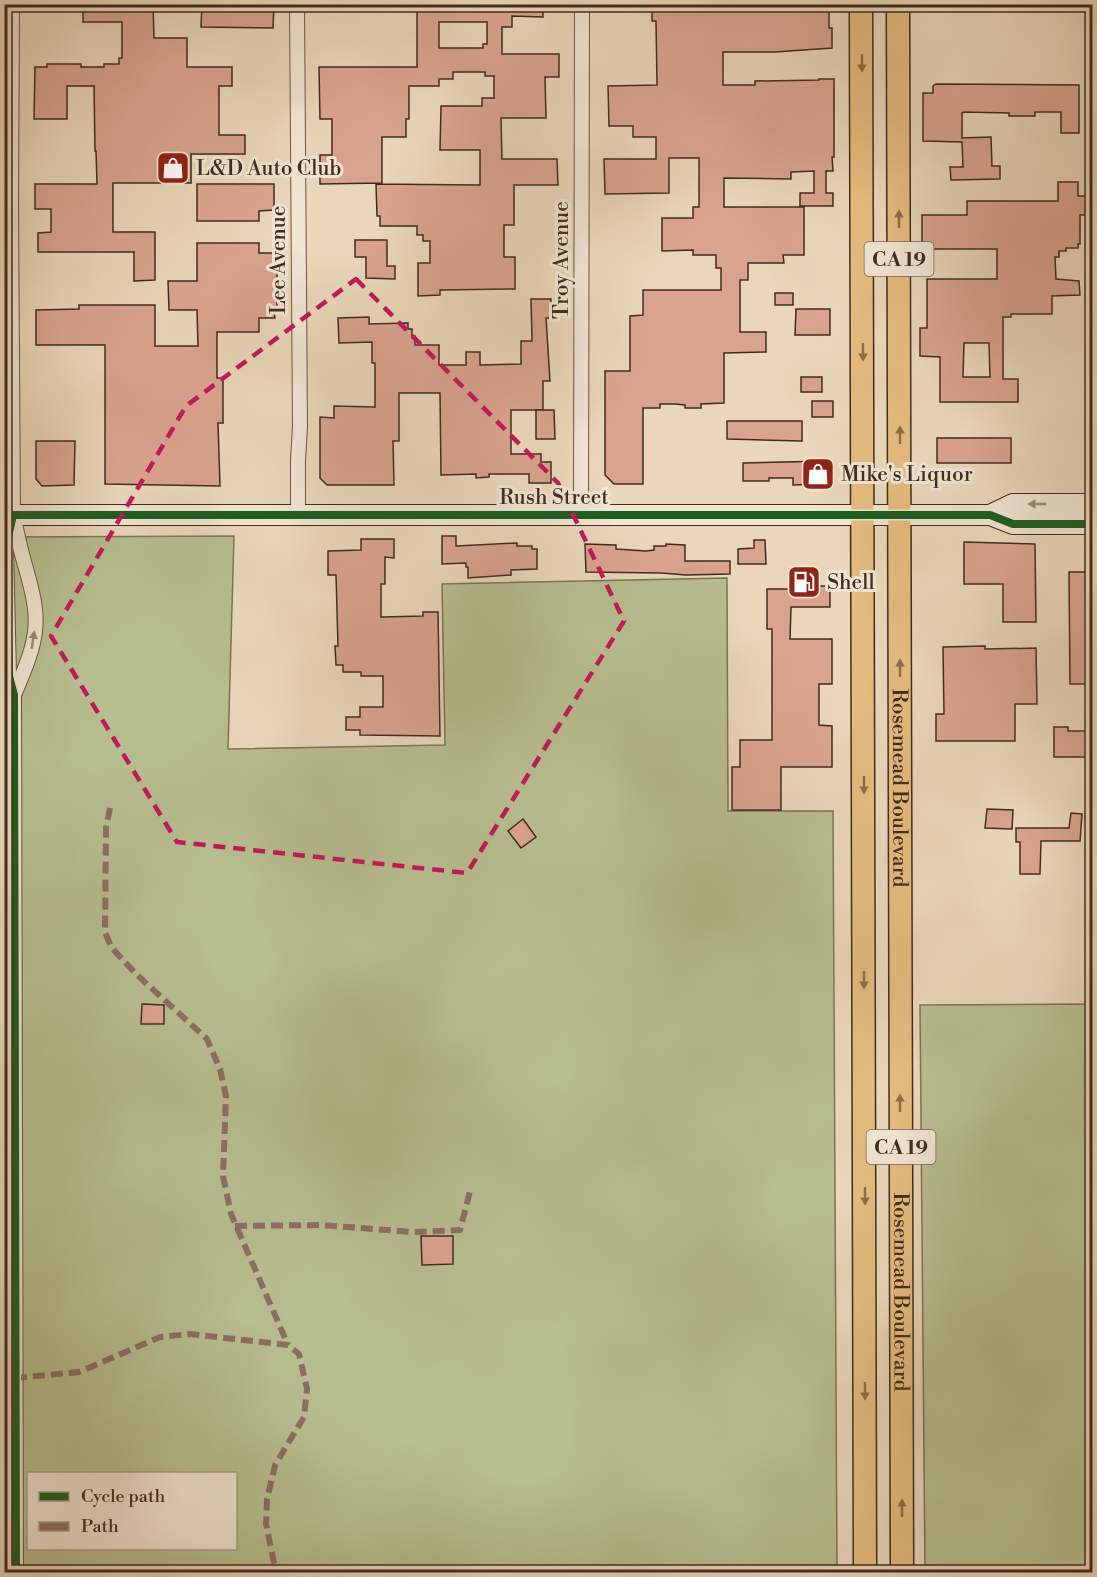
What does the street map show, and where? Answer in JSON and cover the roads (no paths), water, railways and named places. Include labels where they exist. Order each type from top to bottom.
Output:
[{"type":"main road","name":"Rosemead Boulevard","points":[[861,4],[866,1570]]},
{"type":"main road","name":"Rosemead Boulevard","points":[[898,4],[902,1570]]},
{"type":"main road","points":[[866,1570],[902,1570]]},
{"type":"street","points":[[12,4],[11,217],[14,515],[32,586],[35,608],[34,641],[25,671],[14,695]]},
{"type":"street","name":"Lee Avenue","points":[[297,4],[300,427],[298,515]]},
{"type":"street","name":"Troy Avenue","points":[[581,515],[582,4]]},
{"type":"street","name":"Rush Street","points":[[990,515],[1013,504],[1092,504]]},
{"type":"street","name":"Rush Street","points":[[14,515],[900,514],[990,515],[1013,524],[1092,524]]},
{"type":"street","points":[[14,515],[6,546],[9,676],[14,695],[16,1572]]},
{"type":"place","name":"L&D Auto Club","points":[[173,168]]},
{"type":"place","name":"Mike's Liquor","points":[[818,474]]},
{"type":"place","name":"Shell","points":[[804,582]]}]
